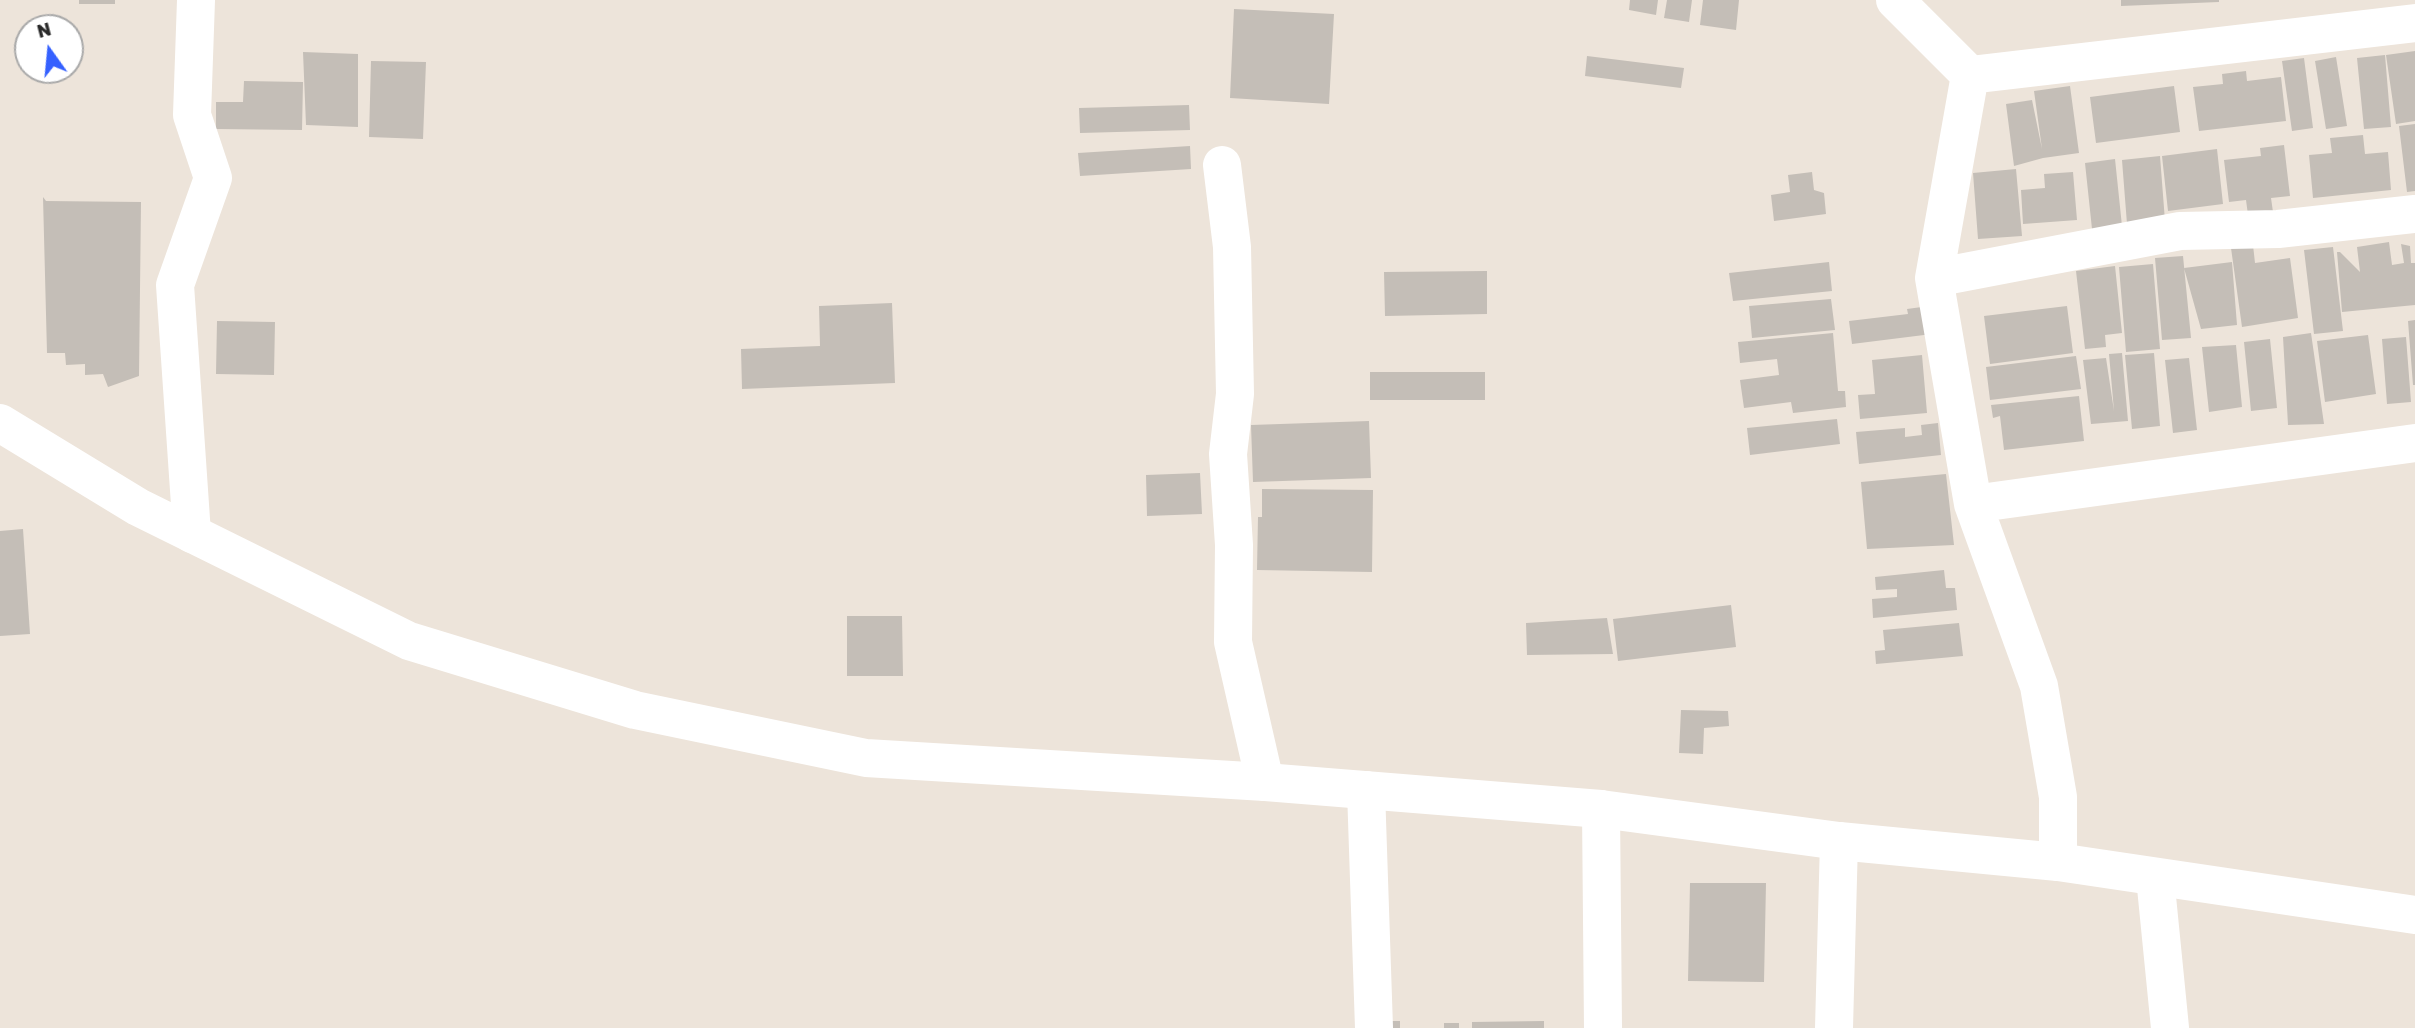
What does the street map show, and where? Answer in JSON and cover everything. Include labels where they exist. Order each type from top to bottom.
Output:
[{"type":"street","points":[[192,534],[176,285],[213,178],[192,115],[196,0]]},
{"type":"street","points":[[1895,0],[1970,75]]},
{"type":"street","points":[[1970,75],[2415,23]]},
{"type":"street","points":[[1970,75],[1934,278],[1973,504],[2039,686],[2058,797],[2058,862]]},
{"type":"street","points":[[1222,165],[1233,260],[1235,394],[1228,454],[1234,545],[1233,642],[1265,782]]},
{"type":"street","points":[[1934,278],[2180,231],[2278,229],[2415,214]]},
{"type":"street","points":[[0,423],[138,507],[409,641],[635,710],[866,758],[1265,782],[1601,809],[1839,841],[2058,862],[2415,915]]},
{"type":"street","points":[[1973,504],[2415,443]]},
{"type":"street","points":[[1366,790],[1374,1028]]},
{"type":"street","points":[[1601,809],[1603,1028]]},
{"type":"street","points":[[1834,1028],[1839,841]]},
{"type":"street","points":[[2155,877],[2170,1028]]},
{"type":"building","points":[[79,0],[115,0],[115,4],[79,4]]},
{"type":"building","points":[[1630,0],[1658,0],[1656,15],[1629,10]]},
{"type":"building","points":[[1667,0],[1692,0],[1689,22],[1664,18]]},
{"type":"building","points":[[1703,0],[1739,0],[1736,30],[1700,25]]},
{"type":"building","points":[[2121,0],[2219,0],[2219,2],[2121,6]]},
{"type":"building","points":[[1234,9],[1334,14],[1329,104],[1230,98]]},
{"type":"building","points":[[2415,51],[2415,121],[2396,124],[2386,55]]},
{"type":"building","points":[[303,52],[358,54],[358,127],[306,125]]},
{"type":"building","points":[[2385,55],[2391,127],[2364,129],[2357,58]]},
{"type":"building","points":[[1587,56],[1684,68],[1681,88],[1585,76]]},
{"type":"building","points":[[2336,57],[2347,126],[2326,129],[2315,61]]},
{"type":"building","points":[[2304,58],[2313,128],[2292,131],[2282,61]]},
{"type":"building","points":[[371,61],[426,62],[423,139],[369,137]]},
{"type":"building","points":[[2246,71],[2247,81],[2281,77],[2286,121],[2199,131],[2193,87],[2223,84],[2222,74]]},
{"type":"building","points":[[244,81],[303,82],[302,130],[216,129],[216,102],[243,102]]},
{"type":"building","points":[[2070,86],[2079,153],[2043,158],[2014,166],[2006,104],[2032,100],[2042,149],[2034,91]]},
{"type":"building","points":[[2174,86],[2180,132],[2096,143],[2090,97]]},
{"type":"building","points":[[1189,105],[1190,130],[1080,133],[1079,108]]},
{"type":"building","points":[[2415,124],[2415,191],[2407,192],[2399,126]]},
{"type":"building","points":[[2363,135],[2365,154],[2388,152],[2391,190],[2313,198],[2309,155],[2332,153],[2330,138]]},
{"type":"building","points":[[2284,145],[2290,196],[2271,198],[2273,212],[2248,215],[2246,200],[2229,202],[2224,160],[2261,156],[2260,148]]},
{"type":"building","points":[[1190,146],[1191,169],[1080,176],[1078,153]]},
{"type":"building","points":[[2217,149],[2223,204],[2168,211],[2162,156]]},
{"type":"building","points":[[2160,156],[2165,221],[2127,224],[2122,160]]},
{"type":"building","points":[[2115,159],[2122,226],[2092,229],[2085,163]]},
{"type":"building","points":[[2016,169],[2022,236],[1978,239],[1973,173]]},
{"type":"building","points":[[1812,172],[1814,190],[1824,193],[1826,214],[1774,221],[1771,195],[1790,192],[1788,175]]},
{"type":"building","points":[[2073,172],[2077,220],[2023,224],[2021,190],[2045,188],[2044,174]]},
{"type":"building","points":[[43,197],[46,201],[141,202],[139,376],[108,387],[103,374],[85,375],[85,364],[66,365],[65,353],[47,353]]},
{"type":"building","points":[[2389,242],[2392,265],[2404,263],[2401,244],[2410,246],[2411,263],[2415,263],[2415,305],[2342,312],[2337,252],[2360,272],[2357,247]]},
{"type":"building","points":[[2253,245],[2255,263],[2290,258],[2298,318],[2242,327],[2231,248]]},
{"type":"building","points":[[2333,247],[2343,331],[2314,334],[2304,250]]},
{"type":"building","points":[[2183,256],[2191,338],[2162,340],[2155,258]]},
{"type":"building","points":[[1829,262],[1832,291],[1733,301],[1729,273]]},
{"type":"building","points":[[2232,262],[2237,325],[2201,329],[2184,268]]},
{"type":"building","points":[[2153,264],[2160,349],[2126,352],[2119,267]]},
{"type":"building","points":[[2115,266],[2122,333],[2105,335],[2106,347],[2085,349],[2076,271]]},
{"type":"building","points":[[1487,271],[1487,314],[1385,316],[1384,272]]},
{"type":"building","points":[[1831,299],[1835,330],[1752,338],[1749,306]]},
{"type":"building","points":[[892,303],[895,383],[742,389],[741,349],[820,346],[819,306]]},
{"type":"building","points":[[1929,306],[1932,334],[1852,344],[1849,321],[1908,314],[1907,309]]},
{"type":"building","points":[[2067,306],[2073,353],[1990,364],[1984,316]]},
{"type":"building","points":[[2415,320],[2415,385],[2413,385],[2408,321]]},
{"type":"building","points":[[217,321],[275,322],[274,375],[216,374]]},
{"type":"building","points":[[1833,333],[1838,391],[1845,391],[1846,407],[1793,413],[1791,402],[1744,408],[1740,380],[1779,375],[1777,359],[1740,363],[1738,342]]},
{"type":"building","points":[[2311,333],[2324,424],[2288,425],[2283,337]]},
{"type":"building","points":[[2368,335],[2376,394],[2325,402],[2317,341]]},
{"type":"building","points":[[2406,337],[2411,402],[2387,404],[2382,339]]},
{"type":"building","points":[[2270,339],[2277,408],[2251,411],[2244,342]]},
{"type":"building","points":[[2236,345],[2242,407],[2209,412],[2202,347]]},
{"type":"building","points":[[2122,353],[2128,421],[2091,424],[2083,360],[2106,358],[2114,411],[2109,354]]},
{"type":"building","points":[[2154,353],[2160,426],[2132,429],[2125,355]]},
{"type":"building","points":[[1922,355],[1927,413],[1860,419],[1858,395],[1875,394],[1872,360]]},
{"type":"building","points":[[2076,356],[2081,389],[1990,400],[1986,367]]},
{"type":"building","points":[[2189,358],[2197,430],[2173,433],[2165,360]]},
{"type":"building","points":[[1370,372],[1485,372],[1485,400],[1370,400]]},
{"type":"building","points":[[2079,396],[2084,441],[2004,450],[2000,416],[1993,418],[1991,405]]},
{"type":"building","points":[[1837,419],[1840,444],[1750,455],[1747,428]]},
{"type":"building","points":[[1369,421],[1371,478],[1253,482],[1251,425]]},
{"type":"building","points":[[1938,423],[1941,455],[1859,464],[1856,432],[1905,428],[1905,437],[1922,435],[1921,425]]},
{"type":"building","points":[[1200,473],[1202,514],[1147,516],[1146,475]]},
{"type":"building","points":[[1946,474],[1954,545],[1867,549],[1861,482]]},
{"type":"building","points":[[1262,489],[1373,490],[1372,572],[1257,570],[1258,517],[1262,517]]},
{"type":"building","points":[[23,529],[30,634],[0,636],[0,531]]},
{"type":"building","points":[[1944,570],[1946,588],[1955,588],[1957,610],[1873,618],[1872,599],[1897,597],[1897,589],[1876,590],[1875,577]]},
{"type":"building","points":[[1731,605],[1736,647],[1618,661],[1613,619]]},
{"type":"building","points":[[847,616],[902,616],[903,676],[847,676]]},
{"type":"building","points":[[1607,618],[1613,654],[1527,655],[1526,623]]},
{"type":"building","points":[[1959,623],[1963,656],[1876,664],[1875,651],[1885,650],[1883,630]]},
{"type":"building","points":[[1681,710],[1728,711],[1729,726],[1704,728],[1703,754],[1679,753]]},
{"type":"building","points":[[1690,883],[1766,883],[1764,982],[1688,981]]},
{"type":"building","points":[[1380,1021],[1400,1021],[1400,1028],[1380,1028]]},
{"type":"building","points":[[1544,1021],[1544,1028],[1472,1028],[1472,1022]]},
{"type":"building","points":[[1444,1023],[1459,1023],[1459,1028],[1444,1028]]}]
